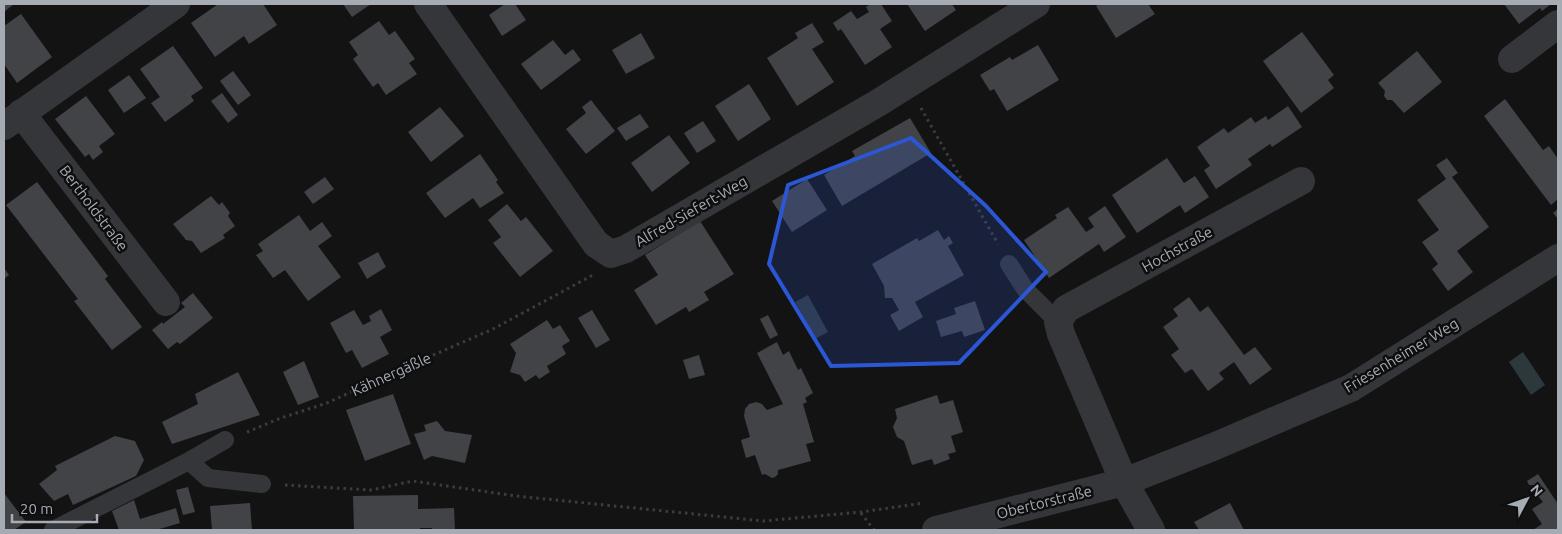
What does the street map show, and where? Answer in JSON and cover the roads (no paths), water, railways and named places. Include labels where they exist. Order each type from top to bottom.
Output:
[{"type":"street","name":"Bertholdstraße","points":[[166,302],[12,120],[176,4]]},
{"type":"street","name":"Alfred-Siefert-Weg","points":[[428,4],[596,244],[611,254],[634,244],[878,103],[1036,4]]},
{"type":"street","points":[[1512,59],[1558,24]]},
{"type":"street","name":"Hochstraße","points":[[1058,322],[1066,309],[1301,181]]},
{"type":"street","name":"Friesenheimer Weg","points":[[1124,482],[1213,447],[1351,388],[1558,258]]},
{"type":"street","points":[[1058,322],[1061,334],[1124,482],[1151,530]]},
{"type":"street","name":"Obertorstraße","points":[[936,530],[1124,482]]},
{"type":"lane","points":[[1009,264],[1025,289],[1058,322]]},
{"type":"lane","points":[[53,530],[225,440]]},
{"type":"lane","points":[[188,461],[208,478],[262,484]]}]
